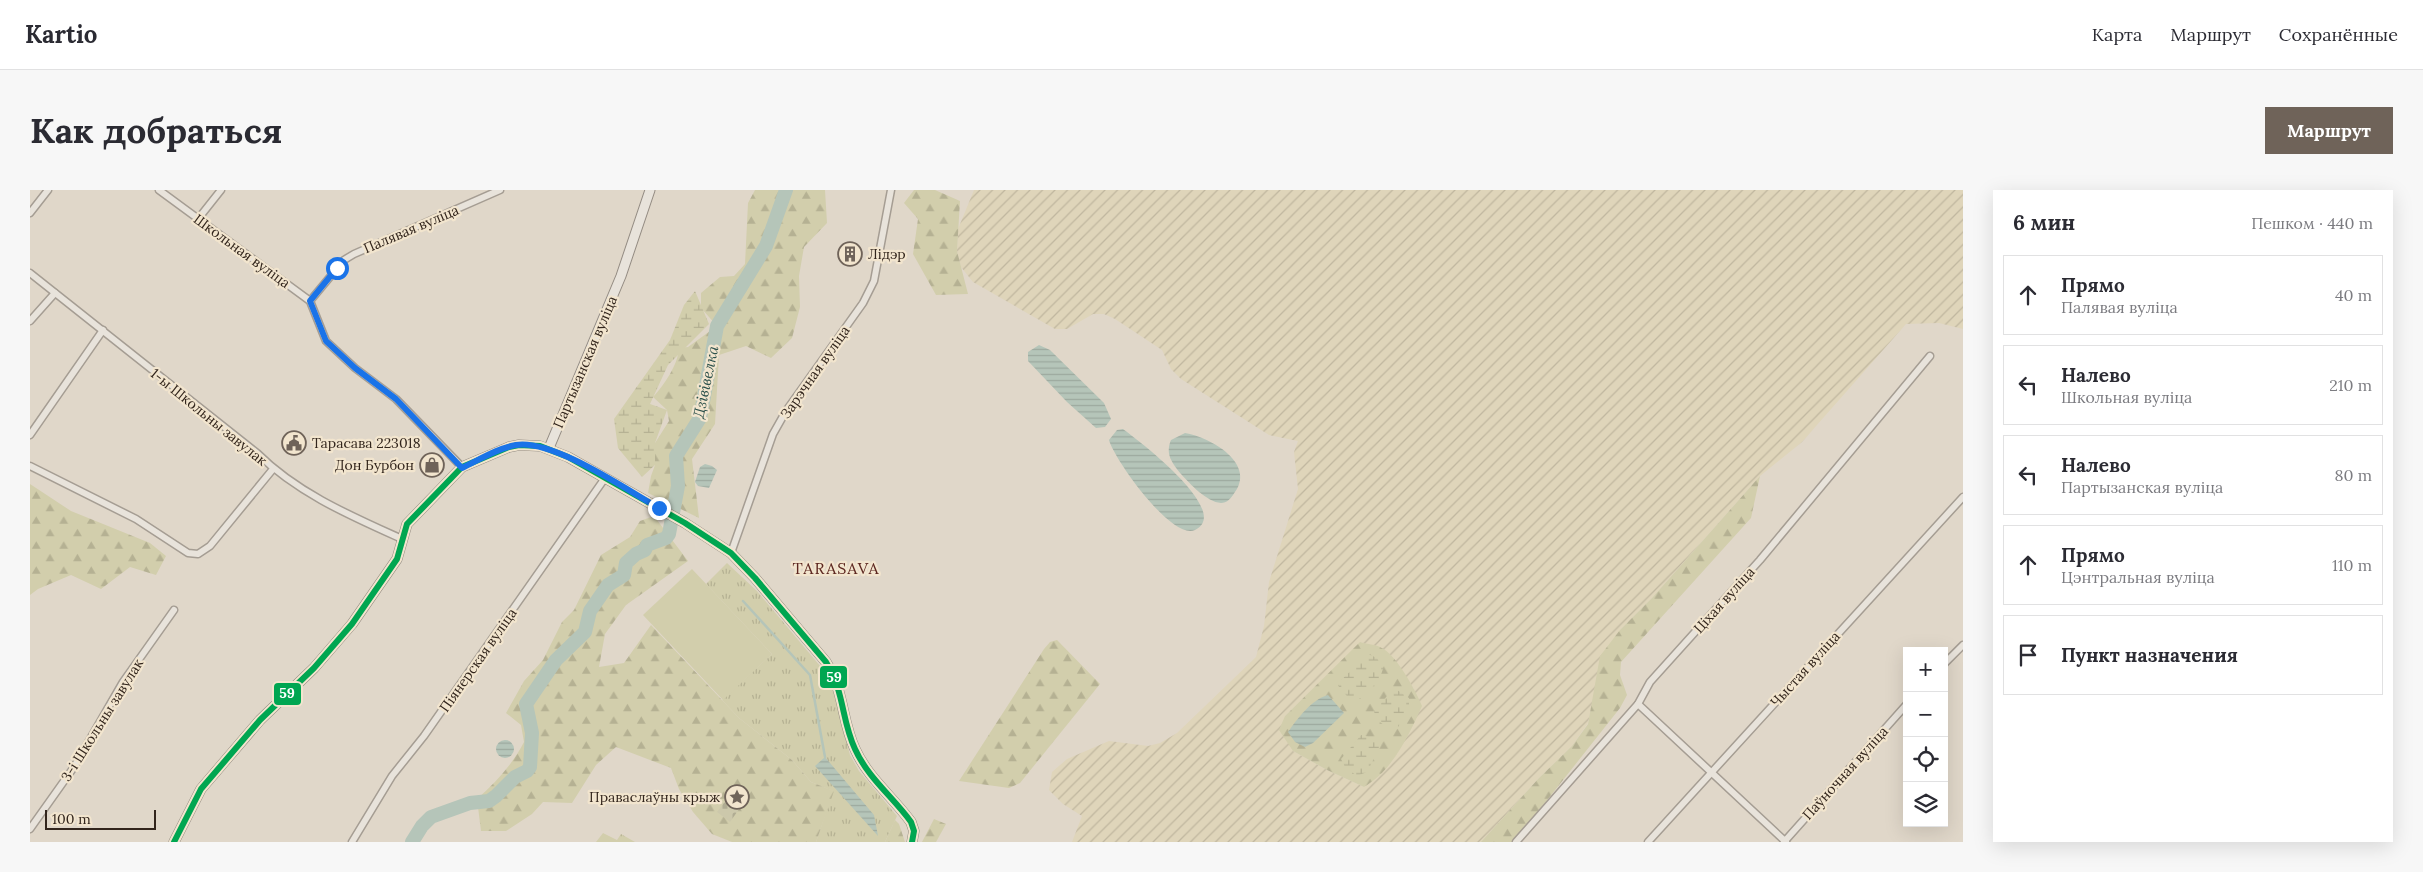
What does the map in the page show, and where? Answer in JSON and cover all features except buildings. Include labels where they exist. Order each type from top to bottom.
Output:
[{"type":"street","points":[[30,213],[48,190]]},
{"type":"street","name":"Школьная вуліца","points":[[159,190],[310,301]]},
{"type":"street","points":[[198,219],[221,190]]},
{"type":"street","name":"Палявая вуліца","points":[[310,301],[344,260],[354,254],[500,190]]},
{"type":"street","name":"Партызанская вуліца","points":[[548,448],[621,276],[650,190]]},
{"type":"street","name":"Зарэчная вуліца","points":[[731,553],[773,434],[786,411],[863,303],[874,281],[891,190]]},
{"type":"street","name":"1-ы Школьны завулак","points":[[30,273],[256,453],[273,469],[319,500],[402,539]]},
{"type":"street","points":[[30,322],[55,293]]},
{"type":"street","points":[[310,301],[326,341],[355,368],[396,399],[462,468]]},
{"type":"street","points":[[30,435],[103,330]]},
{"type":"street","name":"Ціхая вуліца","points":[[1516,842],[1638,704],[1650,682],[1760,560],[1930,356]]},
{"type":"street","points":[[174,842],[202,789],[222,763],[260,720],[314,668],[352,624],[397,559],[407,524],[462,468],[513,445],[527,444],[548,448],[606,478],[685,523],[731,553],[755,578],[826,662],[839,687],[849,735],[855,750],[873,778],[911,822],[914,831],[912,842]]},
{"type":"street","points":[[30,466],[136,519],[188,553],[198,554],[210,546],[273,469]]},
{"type":"street","name":"Піянерская вуліца","points":[[352,842],[392,776],[424,736],[606,478]]},
{"type":"street","name":"Чыстая вуліца","points":[[1648,842],[1963,497]]},
{"type":"street","name":"3-і Школьны завулак","points":[[30,829],[74,767],[123,682],[174,610]]},
{"type":"street","points":[[1948,660],[1963,644]]},
{"type":"street","points":[[1638,704],[1785,842]]},
{"type":"street","name":"Паўночная вуліца","points":[[1785,842],[1903,709]]},
{"type":"shaded area","points":[[974,190],[1963,190],[1963,329],[1939,323],[1906,324],[1802,442],[1760,476],[1652,598],[1620,630],[1594,695],[1588,723],[1572,746],[1539,778],[1481,842],[1072,842],[1082,816],[1063,804],[1049,790],[1052,772],[1067,759],[1109,741],[1148,746],[1160,743],[1177,733],[1256,657],[1264,626],[1269,582],[1298,489],[1294,452],[1298,441],[1269,435],[1181,379],[1171,369],[1162,350],[1115,319],[1104,314],[1093,314],[1067,329],[1055,329],[973,282],[961,267],[957,251],[958,229]],"holes":[[[1360,643],[1405,676],[1414,689],[1364,787],[1327,770],[1293,751],[1285,716]]]},
{"type":"shaded area","points":[[1039,345],[1050,350],[1104,403],[1111,419],[1105,427],[1096,428],[1067,402],[1028,361],[1028,352]]},
{"type":"shaded area","points":[[1123,429],[1162,461],[1193,493],[1202,508],[1203,521],[1195,530],[1185,530],[1173,523],[1159,511],[1132,480],[1121,464],[1109,440],[1117,430]]},
{"type":"shaded area","points":[[1185,433],[1207,440],[1218,446],[1236,463],[1240,473],[1239,484],[1227,502],[1216,502],[1205,496],[1185,478],[1172,462],[1169,454],[1171,440]]},
{"type":"shaded area","points":[[705,464],[717,470],[709,488],[698,486],[695,482],[700,467]]},
{"type":"shaded area","points":[[1328,695],[1344,713],[1313,743],[1305,747],[1295,742],[1288,732],[1311,705]]},
{"type":"shaded area","points":[[505,740],[511,743],[514,749],[511,755],[505,758],[499,755],[496,749],[499,743]]},
{"type":"shaded area","points":[[825,757],[874,815],[878,836],[815,766]]},
{"type":"green space","points":[[755,190],[825,190],[827,223],[804,247],[799,276],[800,307],[792,338],[771,358],[746,346],[719,355],[715,424],[692,459],[699,518],[648,493],[655,465],[655,443],[669,421],[667,410],[653,397],[666,381],[673,368],[679,348],[688,347],[717,326],[701,308],[701,293],[720,277],[734,276],[745,264],[748,203]]},
{"type":"green space","points":[[914,190],[935,190],[960,201],[957,251],[968,294],[936,295],[913,254],[918,219],[904,203]]},
{"type":"green space","points":[[695,291],[709,324],[668,365],[650,404],[667,410],[655,443],[655,465],[642,477],[618,448],[614,419],[670,340],[684,305]]},
{"type":"green space","points":[[1760,476],[1751,518],[1621,662],[1620,675],[1627,695],[1620,708],[1514,842],[1481,842],[1539,778],[1572,746],[1588,724],[1600,656],[1620,630],[1652,598]]},
{"type":"green space","points":[[30,484],[71,511],[150,543],[166,556],[156,575],[130,567],[101,589],[71,575],[38,589],[30,595]]},
{"type":"green space","points":[[654,516],[688,561],[626,605],[605,634],[599,667],[624,663],[651,625],[739,718],[792,760],[811,782],[834,791],[816,842],[732,842],[712,834],[693,812],[679,789],[671,768],[616,747],[596,765],[572,803],[543,802],[532,814],[506,831],[481,831],[477,799],[504,772],[524,742],[521,725],[506,713],[524,681],[543,660],[562,622],[574,610],[601,555],[630,537],[640,521]]},
{"type":"green space","points":[[727,563],[757,591],[821,667],[834,693],[850,755],[859,771],[897,816],[885,842],[816,842],[833,791],[811,782],[792,760],[739,718],[722,700],[772,654],[706,584]]},
{"type":"green space","points":[[692,569],[772,654],[723,700],[643,615]]},
{"type":"green space","points":[[1057,640],[1100,684],[1020,783],[1009,788],[959,781],[1044,649],[1050,642]]},
{"type":"green space","points":[[1360,642],[1380,647],[1392,657],[1410,682],[1422,706],[1406,740],[1392,762],[1364,787],[1327,770],[1293,751],[1279,730],[1285,716]]},
{"type":"green space","points":[[1368,654],[1377,658],[1383,669],[1371,688],[1353,703],[1339,687],[1339,682]]},
{"type":"green space","points":[[1394,688],[1409,698],[1409,711],[1398,727],[1389,729],[1376,719],[1374,711]]},
{"type":"green space","points":[[1361,735],[1376,739],[1381,745],[1367,772],[1357,776],[1345,767],[1341,759]]},
{"type":"green space","points":[[737,786],[749,795],[730,822],[717,812]]},
{"type":"green space","points":[[934,819],[946,824],[936,842],[922,842]]},
{"type":"green space","points":[[895,820],[899,824],[905,842],[885,842]]},
{"type":"green space","points":[[603,833],[617,840],[621,834],[635,842],[596,842]]},
{"type":"waterway","name":"Дзівівелка","points":[[412,842],[422,826],[431,817],[470,803],[489,801],[515,777],[527,771],[530,767],[532,733],[526,704],[556,660],[585,632],[590,611],[608,585],[624,575],[626,563],[636,554],[645,550],[647,545],[666,538],[669,534],[678,486],[676,456],[700,418],[717,326],[766,246],[786,190]]},
{"type":"waterway","points":[[743,601],[810,675],[825,757]]},
{"type":"transit line","name":"59","points":[[174,842],[201,789],[260,720],[314,668],[352,624],[397,559],[407,524],[462,467],[509,447],[519,445],[540,446],[568,457],[685,523],[731,553],[755,578],[826,662],[837,684],[847,727],[855,749],[867,769],[911,822],[914,831],[912,842]]},
{"type":"place","name":"Лідэр","points":[[850,254]]},
{"type":"place","name":"Тарасава 223018","points":[[294,443]]},
{"type":"place","name":"Дон Бурбон","points":[[432,465]]},
{"type":"place","name":"Праваслаўны крыж","points":[[737,797]]},
{"type":"district","name":"TARASAVA","points":[[836,568]]},
{"type":"route","points":[[337,268],[310,301],[326,341],[355,368],[396,399],[462,468],[509,446],[527,444],[540,446],[568,457],[659,508]]}]
